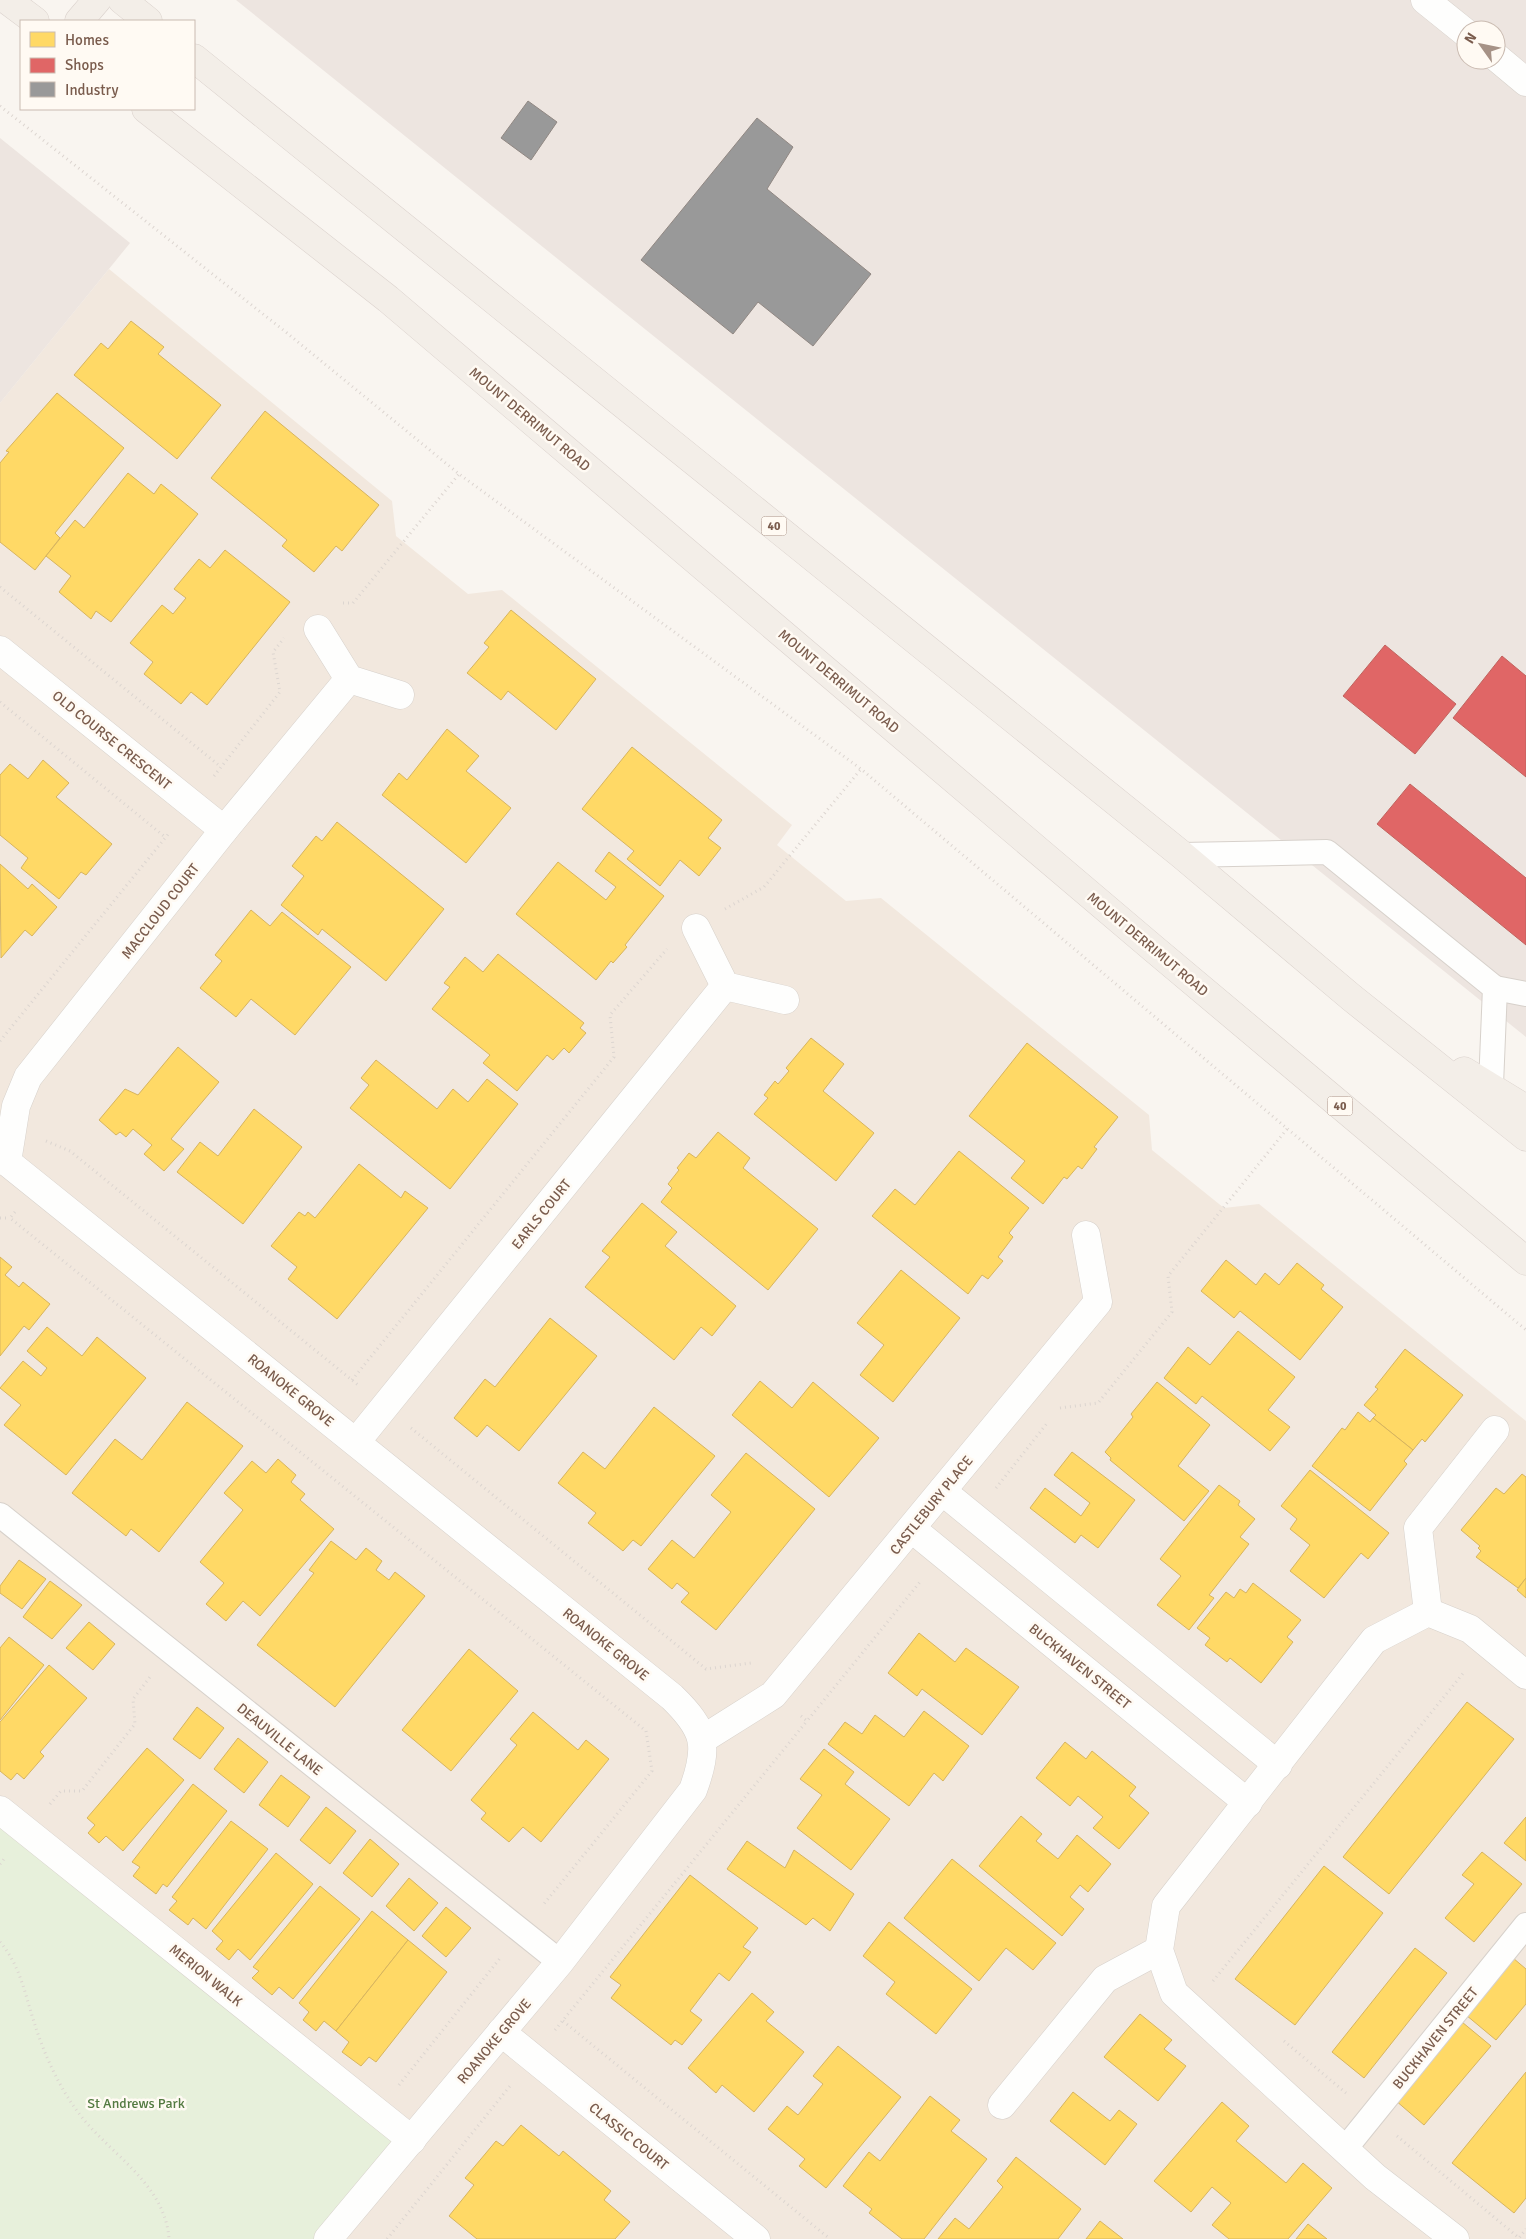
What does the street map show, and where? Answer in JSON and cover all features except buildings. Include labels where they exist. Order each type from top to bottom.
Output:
[{"type":"main road","points":[[7,0],[34,20]]},
{"type":"main road","points":[[80,20],[97,0]]},
{"type":"main road","points":[[122,0],[147,20]]},
{"type":"main road","name":"40","points":[[195,59],[1182,855],[1403,1039],[1526,1137]]},
{"type":"main road","name":"MOUNT DERRIMUT ROAD","points":[[147,110],[388,299],[1154,949],[1526,1261]]},
{"type":"main road","points":[[1403,1039],[1491,1085],[1526,1108]]},
{"type":"street","points":[[1425,0],[1456,25]]},
{"type":"street","points":[[1506,65],[1526,82]]},
{"type":"street","points":[[318,629],[349,679],[400,695]]},
{"type":"street","name":"OLD COURSE CRESCENT","points":[[0,650],[224,830]]},
{"type":"street","name":"MACCLOUD COURT","points":[[4,1162],[16,1106],[28,1077],[224,830],[349,679]]},
{"type":"street","points":[[696,928],[725,986],[785,1000]]},
{"type":"street","name":"EARLS COURT","points":[[356,1442],[725,986]]},
{"type":"street","name":"ROANOKE GROVE","points":[[4,1162],[35,1184],[672,1697],[687,1711],[703,1739],[703,1763],[693,1790],[560,1962],[328,2239]]},
{"type":"street","name":"CASTLEBURY PLACE","points":[[703,1739],[773,1696],[1098,1302],[1086,1235]]},
{"type":"street","points":[[1428,1612],[1418,1528],[1495,1430]]},
{"type":"street","points":[[942,1491],[1278,1765]]},
{"type":"street","name":"BUCKHAVEN STREET","points":[[912,1529],[1248,1803]]},
{"type":"street","points":[[1455,2239],[1375,2178],[1174,1993],[1159,1950],[1166,1906],[1374,1640],[1428,1612],[1470,1629],[1526,1675]]},
{"type":"street","name":"MERION WALK","points":[[0,1810],[412,2140]]},
{"type":"street","points":[[1002,2105],[1105,1979],[1159,1950]]},
{"type":"street","name":"CLASSIC COURT","points":[[501,2032],[756,2239]]},
{"type":"lane","points":[[1182,855],[1327,852],[1495,988],[1526,994]]},
{"type":"lane","points":[[1491,1085],[1495,988]]},
{"type":"lane","name":"DEAUVILLE LANE","points":[[0,1515],[560,1962]]},
{"type":"lane","name":"BUCKHAVEN STREET","points":[[1344,2150],[1526,1925]]},
{"type":"path","points":[[0,106],[287,333],[459,474],[861,769],[1526,1330]]},
{"type":"path","points":[[352,603],[459,474]]},
{"type":"path","points":[[0,588],[221,767]]},
{"type":"path","points":[[0,702],[165,837]]},
{"type":"path","points":[[720,911],[764,887],[861,769]]},
{"type":"path","points":[[352,1380],[614,1057],[610,1015],[673,942]]},
{"type":"path","points":[[13,1126],[70,1151],[706,1669],[751,1663],[773,1696],[807,1721]]},
{"type":"path","points":[[1055,1414],[1061,1406],[1098,1403],[1172,1312],[1168,1276],[1287,1129]]},
{"type":"path","points":[[10,1218],[62,1148]]},
{"type":"path","points":[[0,1218],[10,1218],[646,1731],[652,1771],[377,2112]]},
{"type":"path","points":[[973,1517],[1050,1421]]},
{"type":"path","points":[[387,2239],[942,1554]]},
{"type":"path","points":[[1220,1988],[1212,1982],[1487,1643]]},
{"type":"path","points":[[26,1831],[61,1791],[82,1791],[135,1724],[133,1699],[170,1651]]},
{"type":"path","points":[[0,1942],[9,1953],[23,1982],[34,2023],[50,2064],[75,2108],[100,2137],[148,2185],[161,2209],[169,2239]]},
{"type":"path","points":[[563,2021],[830,2239]]},
{"type":"path","points":[[1281,2039],[1519,2238],[1526,2229]]},
{"type":"path","points":[[164,2239],[168,2232]]},
{"type":"shaded area","points":[[236,0],[1526,0],[1526,1037]]},
{"type":"shaded area","points":[[0,138],[130,243],[0,403]]},
{"type":"shaded area","points":[[109,269],[392,501],[396,536],[468,594],[502,590],[792,825],[777,845],[846,901],[881,898],[1149,1115],[1152,1150],[1224,1208],[1259,1204],[1526,1421],[1526,2239],[0,2239],[0,403]]},
{"type":"green space","name":"St Andrews Park","points":[[0,1819],[401,2140],[314,2239],[0,2239]]}]
